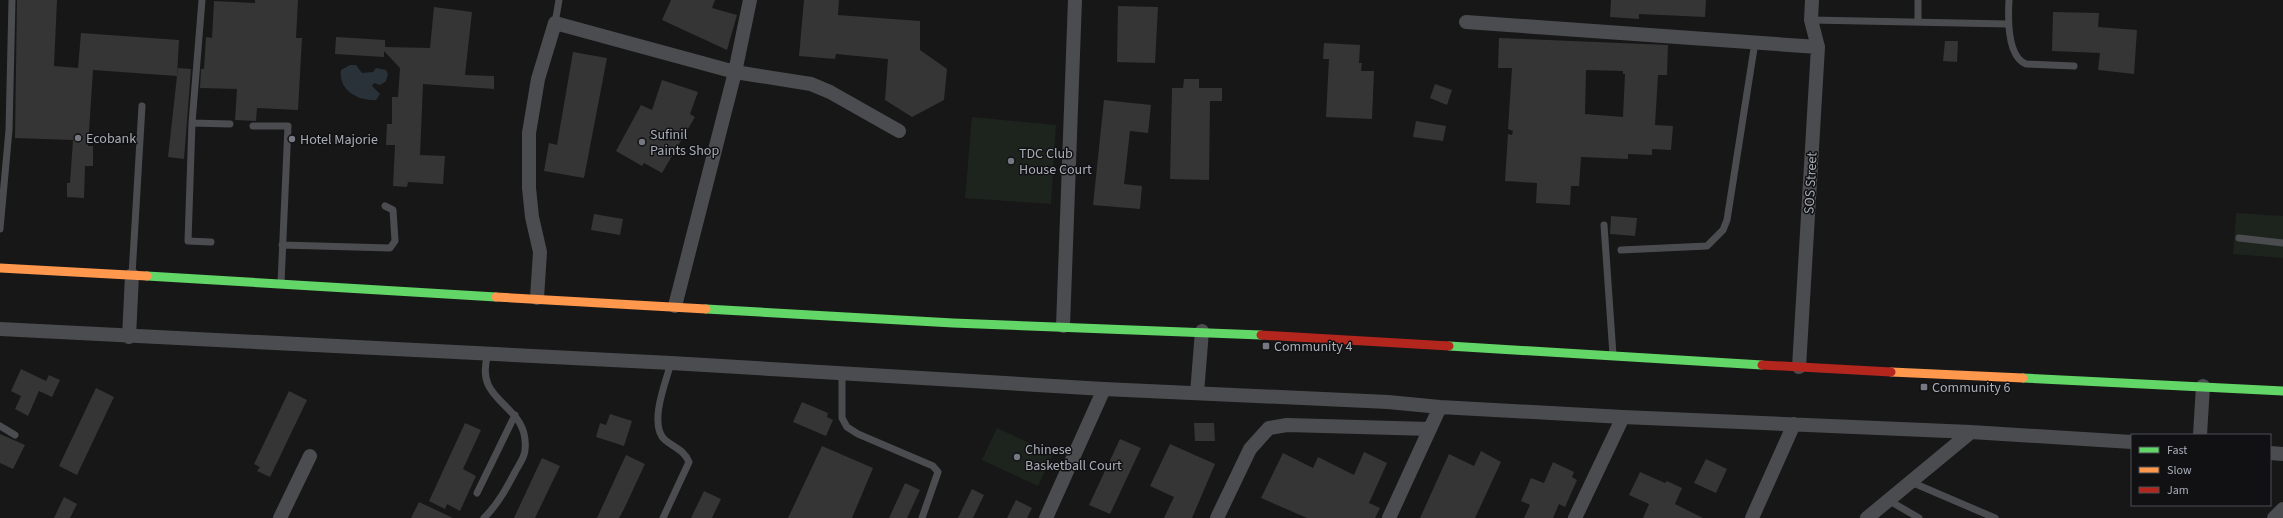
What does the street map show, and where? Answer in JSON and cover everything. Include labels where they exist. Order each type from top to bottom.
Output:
[{"type":"main road","points":[[0,268],[281,283],[953,323],[1202,332],[1799,367],[2283,390]]},
{"type":"street","points":[[675,306],[735,72],[750,0]]},
{"type":"street","points":[[1063,326],[1075,0]]},
{"type":"street","name":"SOS Street","points":[[1799,367],[1818,47],[1811,20],[1812,0]]},
{"type":"street","points":[[1466,22],[1818,47]]},
{"type":"street","points":[[537,298],[540,252],[532,217],[529,133],[538,79],[556,23],[735,72],[811,84],[830,92],[899,131]]},
{"type":"street","points":[[129,337],[132,275]]},
{"type":"street","points":[[0,329],[129,337],[671,363],[1104,389],[1388,402],[1440,407],[1623,417],[1971,432],[2131,442]]},
{"type":"street","points":[[1197,393],[1202,332]]},
{"type":"street","points":[[2200,434],[2204,386]]},
{"type":"street","points":[[1046,518],[1104,389]]},
{"type":"street","points":[[1389,518],[1440,407]]},
{"type":"street","points":[[1575,518],[1623,417]]},
{"type":"street","points":[[1752,518],[1794,424]]},
{"type":"street","points":[[1217,518],[1250,449],[1269,428],[1287,425],[1430,429]]},
{"type":"street","points":[[1867,518],[1971,432]]},
{"type":"street","points":[[2271,453],[2283,454]]},
{"type":"street","points":[[280,518],[310,456]]},
{"type":"street","points":[[2274,518],[2283,509]]},
{"type":"lane","points":[[0,229],[9,130],[12,0]]},
{"type":"lane","points":[[202,0],[192,123],[188,241],[211,242]]},
{"type":"lane","points":[[556,23],[559,0]]},
{"type":"lane","points":[[1918,0],[1918,22]]},
{"type":"lane","points":[[2009,0],[2008,24],[2010,38],[2020,61],[2023,63],[2074,66]]},
{"type":"lane","points":[[1811,20],[2008,24]]},
{"type":"lane","points":[[1621,250],[1707,246],[1723,230],[1726,220],[1755,42]]},
{"type":"lane","points":[[132,275],[142,106]]},
{"type":"lane","points":[[192,123],[230,124]]},
{"type":"lane","points":[[253,126],[288,126],[281,283]]},
{"type":"lane","points":[[282,245],[390,248],[395,241],[393,210],[386,206]]},
{"type":"lane","points":[[1604,225],[1613,355]]},
{"type":"lane","points":[[2239,238],[2283,243]]},
{"type":"lane","points":[[484,518],[504,495],[526,451],[524,429],[515,415],[489,390],[484,377],[484,365],[488,354]]},
{"type":"lane","points":[[664,518],[689,462],[685,453],[664,439],[657,428],[660,399],[671,363]]},
{"type":"lane","points":[[842,373],[842,418],[847,427],[858,434],[933,466],[938,472],[922,518]]},
{"type":"lane","points":[[477,493],[515,415]]},
{"type":"lane","points":[[0,426],[15,435]]},
{"type":"lane","points":[[1911,481],[1995,518]]},
{"type":"lane","points":[[1888,500],[1920,518]]},
{"type":"shaded area","points":[[350,65],[356,65],[362,73],[373,72],[376,68],[386,70],[388,74],[386,81],[380,85],[374,83],[372,86],[380,94],[376,100],[363,99],[346,89],[341,77],[341,70]]},
{"type":"shaded area","name":"TDC Club House Court","points":[[972,117],[1056,125],[1051,204],[965,198]]},
{"type":"shaded area","points":[[2236,213],[2283,216],[2283,258],[2233,254]]},
{"type":"shaded area","name":"Chinese Basketball Court","points":[[997,428],[1053,454],[1038,486],[982,460]]},
{"type":"building","points":[[17,0],[57,0],[54,66],[78,68],[81,33],[179,40],[177,76],[93,70],[88,146],[93,146],[93,166],[85,166],[84,198],[67,197],[67,183],[70,183],[73,140],[15,138]]},
{"type":"building","points":[[255,0],[298,0],[296,38],[302,38],[298,110],[257,108],[256,121],[235,120],[237,89],[200,88],[201,69],[204,69],[206,37],[212,38],[214,1],[255,3]]},
{"type":"building","points":[[671,0],[715,0],[712,8],[737,15],[727,50],[662,20]]},
{"type":"building","points":[[804,0],[839,0],[838,15],[920,21],[920,50],[947,69],[944,100],[912,117],[885,100],[888,59],[836,54],[835,59],[799,56]]},
{"type":"building","points":[[1611,0],[1706,0],[1705,17],[1639,14],[1639,19],[1610,17]]},
{"type":"building","points":[[1118,6],[1158,7],[1155,63],[1117,62]]},
{"type":"building","points":[[434,7],[472,12],[465,75],[494,76],[494,89],[423,84],[420,155],[445,156],[443,184],[408,182],[407,187],[393,186],[395,145],[386,145],[387,124],[392,124],[392,97],[398,97],[400,68],[384,51],[384,57],[335,54],[336,37],[385,40],[385,47],[430,48]]},
{"type":"building","points":[[2053,12],[2099,13],[2098,27],[2137,30],[2134,74],[2098,70],[2100,53],[2052,51]]},
{"type":"building","points":[[1499,38],[1668,45],[1667,75],[1658,75],[1655,125],[1673,126],[1671,150],[1652,149],[1652,155],[1628,154],[1628,159],[1581,157],[1579,186],[1571,186],[1570,205],[1536,203],[1537,183],[1505,181],[1508,134],[1512,135],[1513,131],[1508,129],[1512,68],[1498,68]],"holes":[[[1586,70],[1623,71],[1623,74],[1625,74],[1623,117],[1585,114]]]},
{"type":"building","points":[[1945,41],[1958,41],[1957,62],[1943,61]]},
{"type":"building","points":[[1324,43],[1360,45],[1359,63],[1362,63],[1361,71],[1374,71],[1372,119],[1326,117],[1329,59],[1323,59]]},
{"type":"building","points":[[573,52],[607,58],[584,178],[544,171],[549,143],[557,145]]},
{"type":"building","points":[[178,68],[191,69],[184,159],[168,157]]},
{"type":"building","points":[[1184,79],[1199,79],[1199,88],[1222,88],[1222,101],[1210,101],[1209,180],[1170,179],[1172,88],[1183,88]]},
{"type":"building","points":[[662,80],[698,92],[690,114],[695,117],[662,173],[644,163],[642,166],[616,151],[641,105],[652,110]]},
{"type":"building","points":[[1435,84],[1452,90],[1447,105],[1430,98]]},
{"type":"building","points":[[1104,100],[1151,105],[1148,133],[1130,131],[1124,184],[1142,186],[1140,209],[1093,205]]},
{"type":"building","points":[[1416,121],[1446,126],[1443,141],[1413,137]]},
{"type":"building","points":[[594,214],[623,219],[620,235],[591,230]]},
{"type":"building","points":[[1611,216],[1637,218],[1635,236],[1610,234]]},
{"type":"building","points":[[21,369],[46,381],[49,375],[60,380],[52,397],[39,391],[28,416],[15,409],[21,396],[11,391]]},
{"type":"building","points":[[96,388],[114,397],[77,475],[59,466]]},
{"type":"building","points":[[289,391],[307,400],[270,477],[257,471],[260,467],[254,464]]},
{"type":"building","points":[[802,402],[828,413],[827,417],[833,420],[826,436],[793,422]]},
{"type":"building","points":[[610,414],[632,421],[624,446],[596,437],[600,423],[606,425]]},
{"type":"building","points":[[465,423],[481,430],[463,469],[476,476],[460,511],[447,504],[445,509],[429,501]]},
{"type":"building","points":[[1194,423],[1214,423],[1215,441],[1195,441]]},
{"type":"building","points":[[0,434],[25,445],[13,469],[0,463]]},
{"type":"building","points":[[1120,439],[1141,448],[1110,514],[1089,505]]},
{"type":"building","points":[[1170,444],[1215,464],[1192,518],[1164,518],[1174,497],[1150,486]]},
{"type":"building","points":[[822,446],[873,468],[852,518],[788,518]]},
{"type":"building","points":[[1481,451],[1501,462],[1475,518],[1420,518],[1449,454],[1474,466]]},
{"type":"building","points":[[1364,452],[1387,463],[1369,503],[1380,508],[1375,518],[1307,518],[1261,498],[1283,453],[1313,468],[1318,457],[1354,475]]},
{"type":"building","points":[[626,455],[645,464],[619,518],[597,518]]},
{"type":"building","points":[[542,458],[560,466],[535,518],[514,518]]},
{"type":"building","points":[[1706,459],[1727,469],[1716,493],[1694,483]]},
{"type":"building","points":[[1553,462],[1574,472],[1572,477],[1577,480],[1565,507],[1559,504],[1553,518],[1524,518],[1530,505],[1521,501],[1531,478],[1544,483]]},
{"type":"building","points":[[1640,472],[1665,483],[1667,481],[1682,488],[1675,504],[1703,518],[1643,518],[1649,504],[1629,495]]},
{"type":"building","points":[[905,483],[920,490],[907,518],[889,518]]},
{"type":"building","points":[[972,489],[984,495],[973,518],[958,518]]},
{"type":"building","points":[[704,491],[721,499],[712,518],[691,518]]},
{"type":"building","points":[[64,497],[77,504],[70,518],[54,518]]},
{"type":"building","points":[[1016,500],[1032,508],[1027,518],[1007,518]]},
{"type":"building","points":[[419,502],[453,518],[411,518]]},
{"type":"traffic: fast","points":[[147,276],[496,297]]},
{"type":"traffic: fast","points":[[706,309],[953,323],[1261,335]]},
{"type":"traffic: fast","points":[[1449,346],[1762,365]]},
{"type":"traffic: fast","points":[[2023,378],[2283,391]]},
{"type":"traffic: slow","points":[[0,268],[147,276]]},
{"type":"traffic: slow","points":[[496,297],[706,309]]},
{"type":"traffic: slow","points":[[1891,372],[2023,378]]},
{"type":"traffic: jam","points":[[1261,335],[1449,346]]},
{"type":"traffic: jam","points":[[1762,365],[1891,372]]},
{"type":"place","name":"Ecobank","points":[[78,138]]},
{"type":"place","name":"Hotel Majorie","points":[[292,139]]},
{"type":"place","name":"Sufinil Paints Shop","points":[[642,142]]},
{"type":"place","name":"TDC Club House Court","points":[[1011,161]]},
{"type":"place","name":"Community 4","points":[[1266,346]]},
{"type":"place","name":"Community 6","points":[[1924,387]]},
{"type":"place","name":"Chinese Basketball Court","points":[[1017,457]]}]
